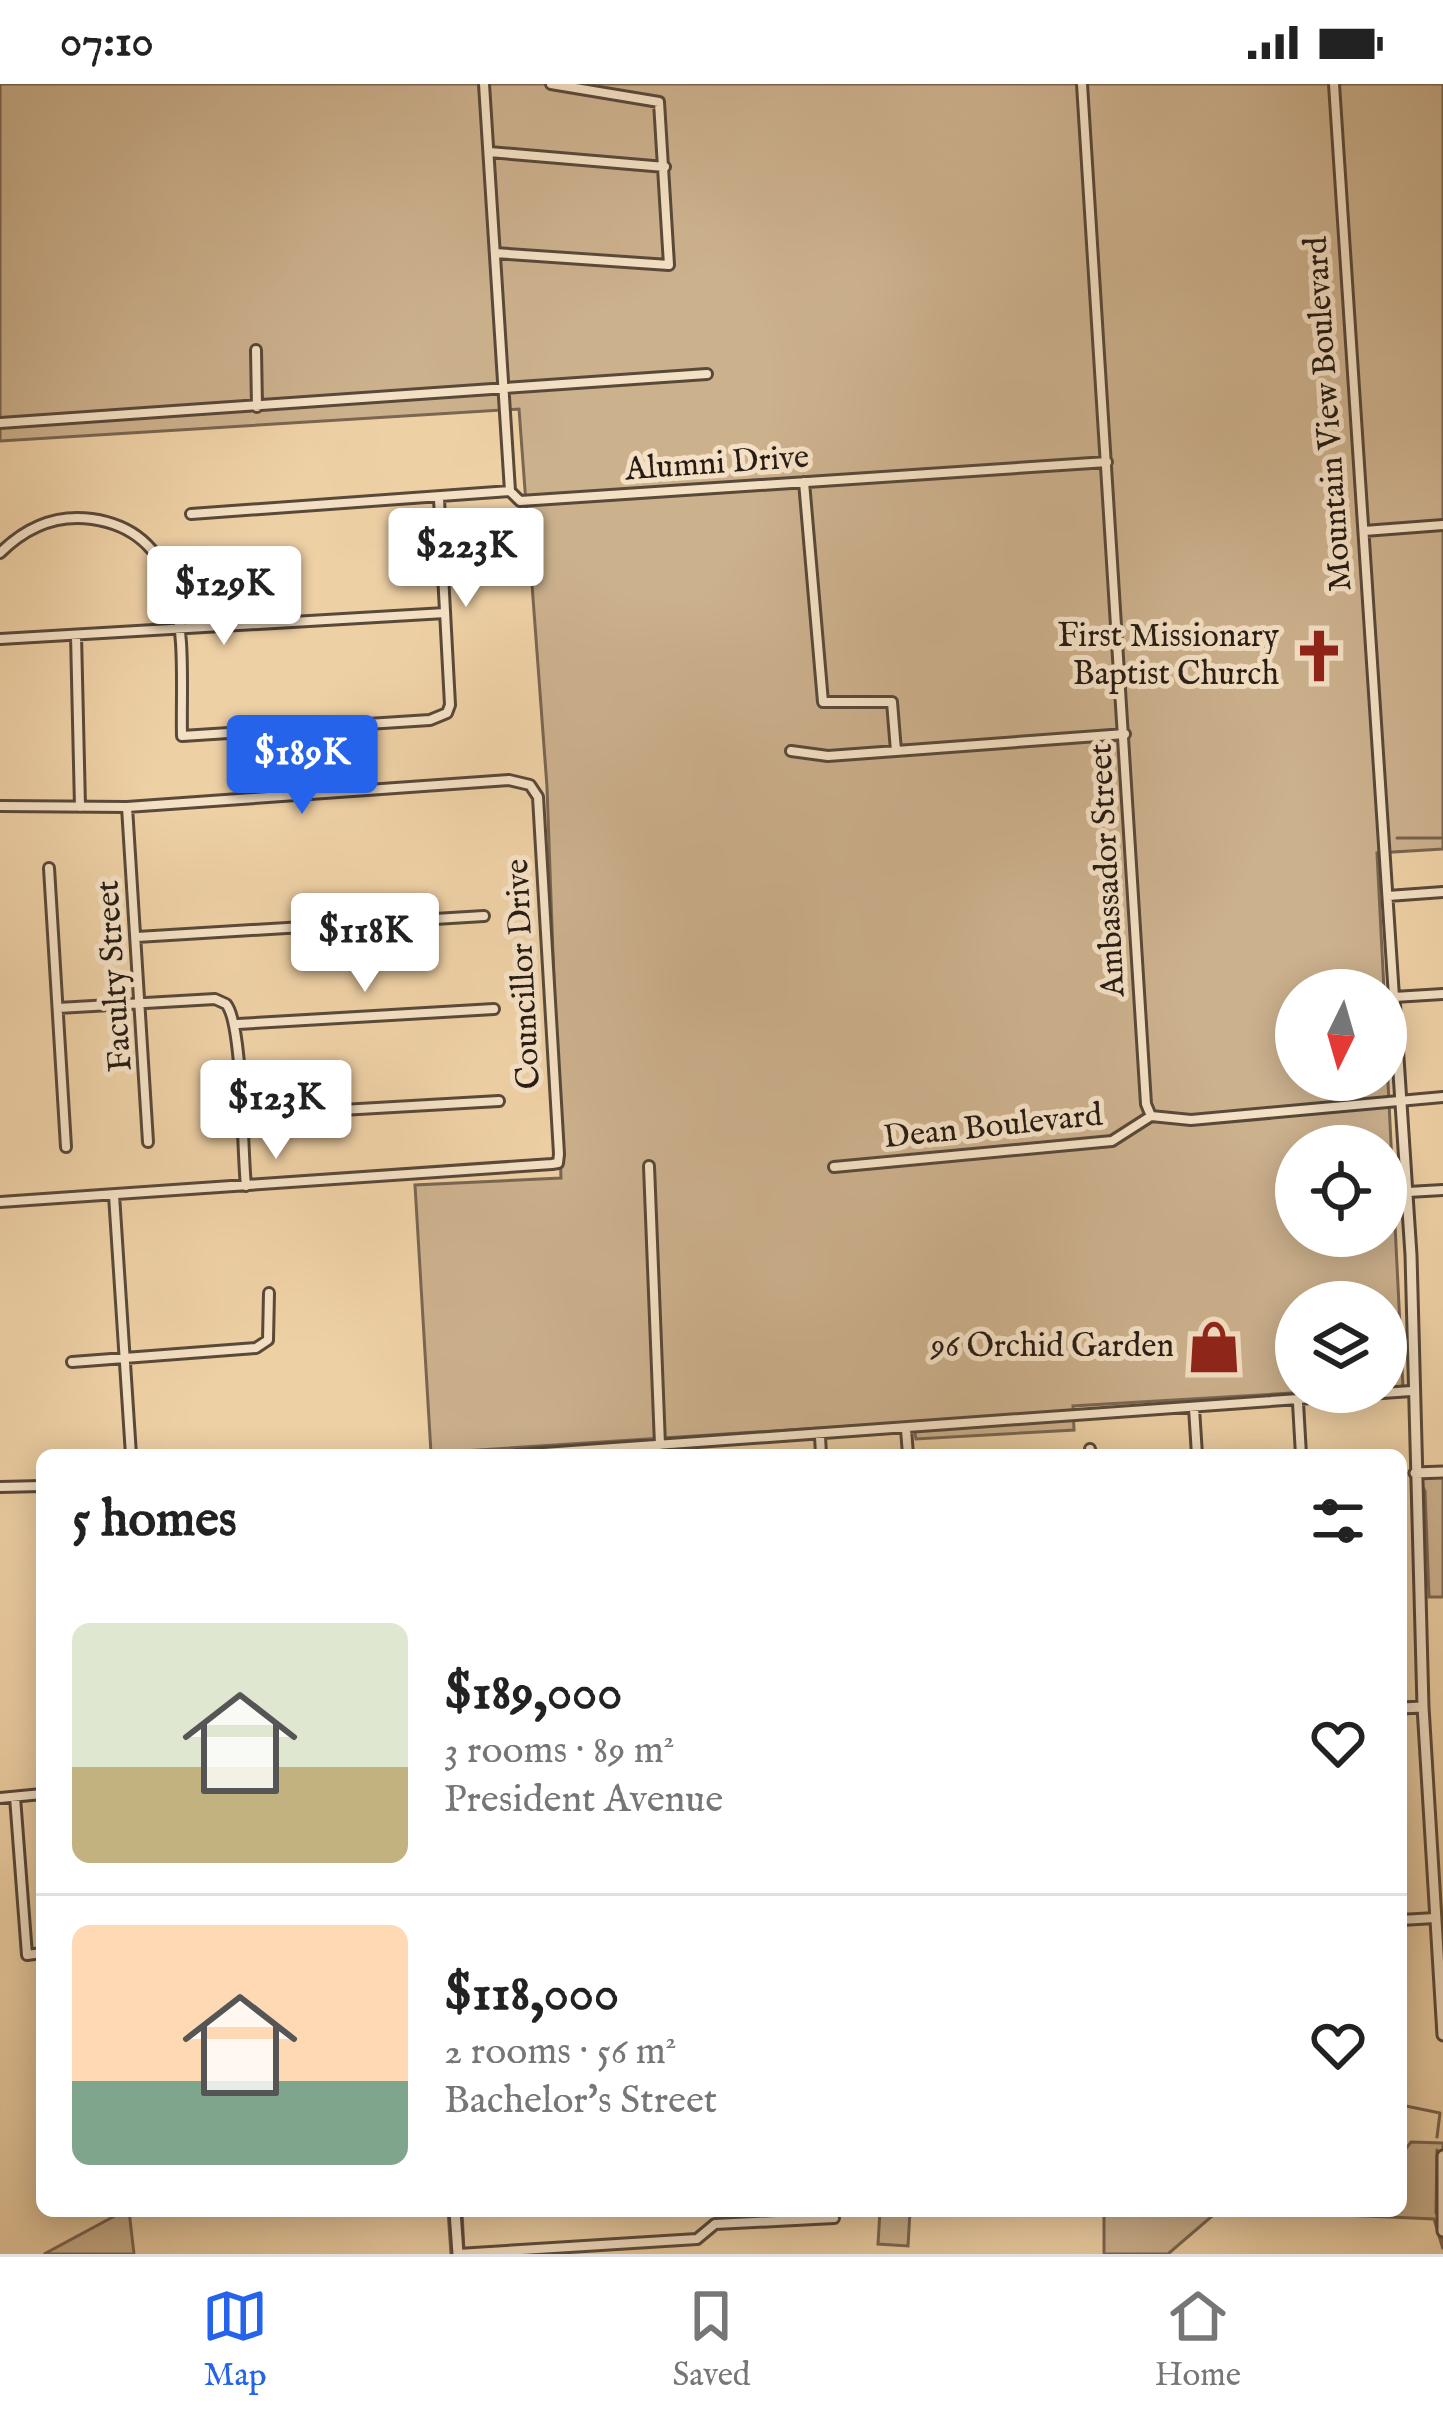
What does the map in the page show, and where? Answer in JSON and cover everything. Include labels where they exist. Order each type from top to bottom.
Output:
[{"type":"street","points":[[484,84],[510,490]]},
{"type":"street","points":[[495,253],[669,265],[662,111],[653,97],[551,84]]},
{"type":"street","name":"Ambassador Street","points":[[1082,84],[1144,1089],[1151,1116]]},
{"type":"street","name":"Mountain View Boulevard","points":[[1334,84],[1392,969]]},
{"type":"street","points":[[489,152],[665,167]]},
{"type":"street","points":[[256,350],[257,407]]},
{"type":"street","points":[[0,423],[504,392],[707,374]]},
{"type":"street","name":"Alumni Drive","points":[[191,514],[440,500],[510,490],[520,501],[1107,462]]},
{"type":"street","points":[[804,482],[823,703],[892,702],[896,751]]},
{"type":"street","points":[[0,553],[16,537],[50,521],[85,518],[122,528],[164,565],[177,596],[182,736],[430,720],[447,713],[440,500]]},
{"type":"street","points":[[1364,531],[1443,525]]},
{"type":"street","points":[[0,639],[445,613]]},
{"type":"street","points":[[76,634],[80,807]]},
{"type":"street","points":[[791,751],[828,756],[1125,734]]},
{"type":"street","name":"Councillor Drive","points":[[127,807],[509,780],[530,785],[538,797],[558,1163],[246,1186]]},
{"type":"street","points":[[0,806],[127,807]]},
{"type":"street","name":"Faculty Street","points":[[127,807],[148,1142]]},
{"type":"street","points":[[49,868],[66,1147]]},
{"type":"street","points":[[1388,896],[1443,892]]},
{"type":"street","points":[[137,937],[484,916]]},
{"type":"street","points":[[1407,996],[1443,994]]},
{"type":"street","points":[[0,1202],[246,1186],[238,1116],[238,1024],[226,1004],[215,999],[58,1008]]},
{"type":"street","points":[[238,1024],[494,1009]]},
{"type":"street","points":[[1407,1100],[1443,1097]]},
{"type":"street","points":[[238,1116],[500,1101]]},
{"type":"street","points":[[1151,1116],[1210,1118],[1389,1101]]},
{"type":"street","name":"Mountain View Boulevard","points":[[1400,1101],[1408,1192],[1423,1707],[1438,1891],[1443,2035]]},
{"type":"street","name":"Dean Boulevard","points":[[834,1167],[1112,1141],[1151,1116]]},
{"type":"street","points":[[649,1166],[653,1449],[732,1438],[820,1436],[1275,1403]]},
{"type":"street","points":[[1408,1192],[1443,1190]]},
{"type":"street","points":[[114,1195],[130,1449]]},
{"type":"street","points":[[72,1362],[256,1348],[268,1340],[269,1293]]},
{"type":"street","points":[[1407,1391],[1412,1391]]},
{"type":"street","points":[[1194,1408],[1197,1449]]},
{"type":"street","points":[[1299,1413],[1301,1449]]},
{"type":"street","points":[[906,1429],[908,1449]]},
{"type":"street","points":[[820,1436],[821,1449]]},
{"type":"street","points":[[732,1438],[733,1449]]},
{"type":"street","points":[[1415,1473],[1443,1472]]},
{"type":"street","points":[[0,1487],[36,1486]]},
{"type":"street","points":[[1407,1708],[1423,1707]]},
{"type":"street","points":[[15,1797],[27,1954],[36,1953]]},
{"type":"street","points":[[0,1798],[36,1798]]},
{"type":"street","points":[[1407,1920],[1436,1918]]},
{"type":"street","points":[[1443,2156],[1443,2231]]},
{"type":"street","points":[[455,2217],[458,2254],[697,2239],[715,2224],[834,2218]]},
{"type":"shaded area","points":[[0,84],[1443,84],[1443,849],[1377,853],[1383,969],[1275,969],[1275,1101],[1389,1101],[1390,1125],[1275,1125],[1275,1257],[1397,1257],[1398,1281],[1275,1281],[1275,1394],[1073,1406],[1074,1430],[916,1439],[913,1422],[431,1449],[415,1185],[561,1178],[547,787],[519,409],[0,441]]},
{"type":"shaded area","points":[[1443,1472],[1443,1597],[1429,1597],[1425,1491],[1415,1473]]},
{"type":"shaded area","points":[[1411,2142],[1443,2143],[1443,2249],[1434,2219],[1388,2217],[1407,2217],[1407,2147]]},
{"type":"shaded area","points":[[113,2217],[130,2217],[134,2254],[44,2254]]},
{"type":"shaded area","points":[[880,2217],[910,2217],[908,2246],[878,2244]]},
{"type":"shaded area","points":[[1104,2217],[1211,2217],[1168,2254],[1104,2254]]},
{"type":"waterway","points":[[1397,838],[1443,838]]},
{"type":"waterway","points":[[1407,2106],[1440,2113],[1437,2137]]},
{"type":"waterway","points":[[1436,2213],[1437,2150]]},
{"type":"waterway","points":[[448,2217],[451,2254]]},
{"type":"waterway","points":[[462,2217],[464,2252]]},
{"type":"place","name":"First Missionary Baptist Church","points":[[1319,656]]},
{"type":"place","name":"96 Orchid Garden","points":[[1214,1347]]}]
